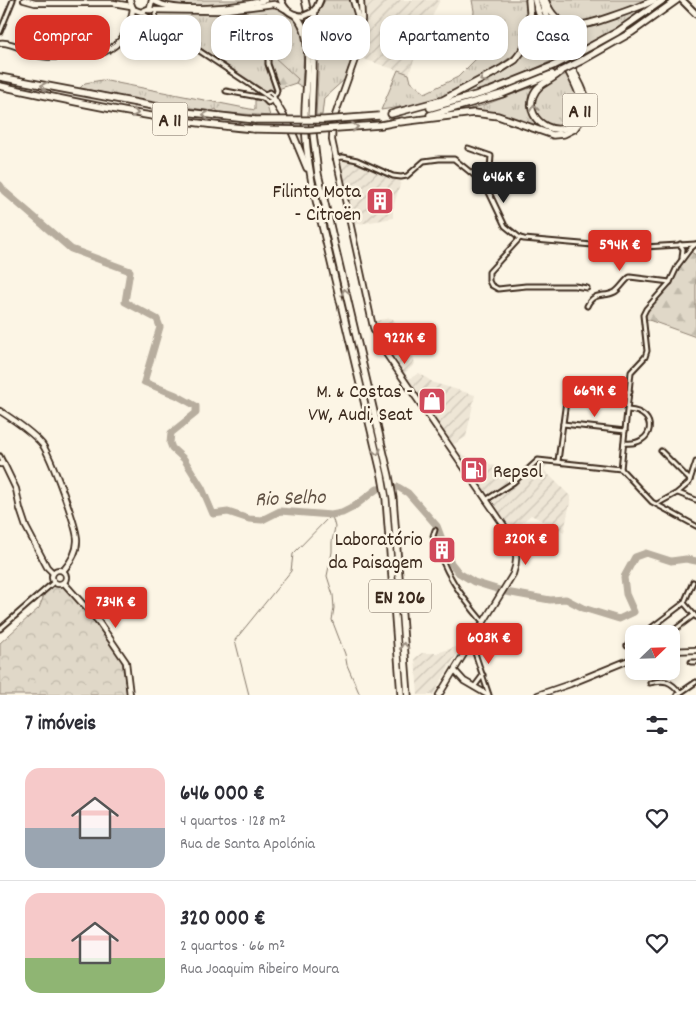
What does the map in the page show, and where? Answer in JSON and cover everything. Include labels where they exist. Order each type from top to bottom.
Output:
[{"type":"highway","points":[[301,0],[308,29],[310,51],[309,137]]},
{"type":"highway","points":[[305,0],[312,36],[313,68],[309,137]]},
{"type":"highway","name":"A 11","points":[[391,114],[444,100],[515,60],[524,48],[530,32],[529,0]]},
{"type":"highway","name":"A 11","points":[[535,0],[541,17],[576,86],[580,98],[580,110],[574,121],[561,129],[550,129],[535,117],[532,104],[533,96],[540,86],[557,76],[561,71]]},
{"type":"highway","points":[[400,122],[474,113],[498,116],[553,135],[564,134],[574,129],[584,116],[586,98],[548,20],[541,0]]},
{"type":"highway","points":[[545,0],[551,13],[556,18],[567,25],[574,26],[593,23],[654,0]]},
{"type":"highway","name":"A 11","points":[[0,77],[185,112],[255,120],[324,120],[379,116],[431,108],[512,84],[556,65],[617,32],[663,0]]},
{"type":"highway","name":"A 11","points":[[0,86],[192,122],[254,129],[325,129],[381,125],[482,101],[561,71],[632,32],[676,0]]},
{"type":"highway","name":"EN 206","points":[[313,11],[316,50],[309,137],[312,183],[392,498],[408,695]]},
{"type":"highway","name":"EN 206","points":[[295,15],[303,24],[307,45],[304,117],[386,476],[386,498],[401,695]]},
{"type":"highway","points":[[274,98],[290,126],[312,183]]},
{"type":"main road","points":[[24,0],[36,2],[113,3],[132,7],[140,12]]},
{"type":"main road","points":[[113,3],[125,0]]},
{"type":"main road","points":[[130,0],[132,15]]},
{"type":"main road","points":[[148,10],[152,0],[165,6],[190,8],[244,5],[265,0]]},
{"type":"main road","points":[[281,0],[287,10]]},
{"type":"main road","points":[[137,15],[148,10],[219,11],[274,4],[295,15],[304,16],[313,11],[320,0]]},
{"type":"main road","points":[[353,0],[357,15]]},
{"type":"main road","points":[[361,0],[361,15]]},
{"type":"main road","points":[[682,0],[695,13]]},
{"type":"main road","points":[[0,43],[5,42],[29,53],[43,56],[104,52],[120,41]]},
{"type":"main road","points":[[355,60],[333,121],[332,140],[376,338],[516,547],[517,563],[508,581],[438,695]]},
{"type":"main road","points":[[0,411],[37,439],[52,463],[78,538],[74,553],[63,571]]},
{"type":"main road","points":[[2,464],[16,488],[26,527],[47,566],[53,573],[54,582],[58,584],[64,583]]},
{"type":"main road","points":[[53,573],[57,570],[63,571]]},
{"type":"main road","points":[[63,571],[66,577],[64,583]]},
{"type":"main road","points":[[64,583],[98,621],[126,662],[130,695]]},
{"type":"main road","points":[[680,651],[696,650]]},
{"type":"main road","points":[[538,695],[549,693],[625,662]]},
{"type":"main road","points":[[454,670],[464,681],[489,695]]},
{"type":"main road","points":[[450,678],[464,681]]},
{"type":"street","points":[[0,32],[13,0]]},
{"type":"street","points":[[155,15],[158,10]]},
{"type":"street","points":[[140,12],[144,15]]},
{"type":"street","points":[[201,53],[264,96],[268,103],[274,98],[277,90],[270,71],[269,60]]},
{"type":"street","points":[[226,91],[274,98]]},
{"type":"street","points":[[468,148],[491,156],[489,181]]},
{"type":"street","points":[[336,160],[348,158],[393,176],[401,177],[407,176],[424,162],[450,158],[464,166],[484,184],[505,226],[520,238],[627,248],[696,244]]},
{"type":"street","points":[[484,184],[489,181],[506,183],[527,170]]},
{"type":"street","points":[[520,238],[490,272],[489,281],[491,285],[498,289],[526,286],[575,286],[587,288]]},
{"type":"street","points":[[680,244],[683,250],[682,260]]},
{"type":"street","points":[[621,469],[631,372],[645,357],[647,351],[643,315],[649,305],[670,282],[687,250],[687,244]]},
{"type":"street","points":[[682,260],[696,244]]},
{"type":"street","points":[[586,306],[595,296],[617,290],[630,276],[670,282]]},
{"type":"street","points":[[558,462],[566,389],[568,386],[630,392]]},
{"type":"street","points":[[624,443],[633,444],[642,441],[649,429],[647,419],[643,414],[636,410],[628,410]]},
{"type":"street","points":[[563,424],[625,431]]},
{"type":"street","points":[[661,451],[690,480]]},
{"type":"street","points":[[0,456],[2,464]]},
{"type":"street","points":[[486,500],[514,482],[538,460],[621,469],[652,502],[696,526]]},
{"type":"street","points":[[657,504],[677,493],[689,483],[696,462]]},
{"type":"street","points":[[677,493],[696,500]]},
{"type":"street","points":[[436,530],[433,536],[443,564],[461,595],[483,622]]},
{"type":"street","points":[[0,629],[54,582]]},
{"type":"street","points":[[655,625],[684,603],[693,582]]},
{"type":"street","points":[[680,626],[695,616],[684,603]]},
{"type":"street","points":[[471,641],[489,695]]},
{"type":"street","points":[[691,662],[696,662]]},
{"type":"street","points":[[474,687],[483,675]]},
{"type":"street","points":[[650,683],[669,682],[675,686],[678,694],[696,682]]},
{"type":"shaded area","points":[[363,0],[440,0],[433,15],[380,15],[380,60],[414,60],[409,74],[366,60],[370,60],[370,15],[362,15]]},
{"type":"shaded area","points":[[346,160],[363,164],[401,181],[393,208],[393,218],[353,225],[340,165],[342,161]]},
{"type":"shaded area","points":[[393,319],[410,343],[415,364],[405,373],[409,379],[419,373],[434,383],[475,395],[466,437],[452,445],[384,346],[375,321]]},
{"type":"shaded area","points":[[459,452],[471,459],[476,456],[480,460],[497,467],[511,486],[531,472],[529,470],[539,462],[549,463],[543,469],[571,497],[564,532],[531,515],[512,531],[493,503],[494,499],[483,489]]},
{"type":"shaded area","points":[[461,647],[433,695],[418,695],[415,658],[422,653],[437,653]]},
{"type":"green space","points":[[158,0],[255,0],[234,4],[191,6],[166,3]]},
{"type":"green space","points":[[325,0],[350,0],[354,15],[317,15]]},
{"type":"green space","points":[[472,0],[525,0],[526,15],[518,15],[518,50],[515,54],[508,59],[508,15],[474,15]]},
{"type":"green space","points":[[550,0],[648,0],[593,20],[587,20],[587,15],[560,15],[556,12]]},
{"type":"green space","points":[[270,6],[278,7],[288,15],[267,15],[267,13],[211,15],[211,55],[201,48],[201,15],[158,15],[163,12],[228,13]]},
{"type":"green space","points":[[648,6],[621,26],[587,44],[587,27]]},
{"type":"green space","points":[[292,18],[302,29],[302,87],[296,83],[298,79],[273,60],[292,60]]},
{"type":"green space","points":[[219,60],[267,60],[268,72],[275,92],[266,91]]},
{"type":"green space","points":[[269,60],[277,60],[298,79],[296,83],[278,89]]},
{"type":"green space","points":[[319,60],[351,60],[345,79],[324,98],[322,115],[316,115]]},
{"type":"green space","points":[[475,60],[506,60],[439,99],[381,110],[398,70],[409,74],[411,82],[425,93],[458,77]]},
{"type":"green space","points":[[519,60],[554,60],[510,80],[453,98],[508,70]]},
{"type":"green space","points":[[567,74],[576,96],[577,111],[574,117],[565,125],[554,127],[547,125],[538,117],[534,107],[536,96],[543,86]]},
{"type":"green space","points":[[102,80],[255,110],[255,100],[263,101],[267,106],[270,116],[218,112],[216,109],[212,111],[144,101],[80,88],[85,83]]},
{"type":"green space","points":[[535,86],[530,99],[530,113],[536,122],[547,131],[502,114],[463,111],[487,104]]},
{"type":"green space","points":[[691,252],[696,255],[696,337],[646,319],[646,312],[672,283],[680,265]]},
{"type":"green space","points":[[64,585],[75,595],[106,634],[107,640],[122,661],[127,695],[0,695],[0,643],[39,608],[45,593],[53,586]]},
{"type":"waterway","name":"Rio Selho","points":[[0,185],[4,191],[71,249],[130,271],[125,302],[157,319],[160,327],[144,382],[176,395],[196,406],[196,413],[171,433],[170,443],[172,448],[184,459],[202,488],[213,514],[228,512],[249,519],[262,520],[280,511],[331,515],[342,513],[352,508],[377,489],[398,487],[408,493],[437,526],[451,563],[459,573],[474,582],[506,592],[550,600],[566,599],[583,608],[619,619],[634,612],[626,594],[624,577],[635,557],[646,553],[671,561],[686,559],[696,561]]},
{"type":"waterway","points":[[249,695],[235,640],[291,571],[293,554],[331,515]]},
{"type":"waterway","points":[[332,516],[335,527],[327,576],[333,595],[334,608],[332,620],[345,654],[347,665],[360,695]]},
{"type":"place","name":"Filinto Mota - Citroën","points":[[380,201]]},
{"type":"place","name":"M. & Costas - VW, Audi, Seat","points":[[432,401]]},
{"type":"place","name":"Repsol","points":[[474,470]]},
{"type":"place","name":"Laboratório da Paisagem","points":[[442,550]]}]
